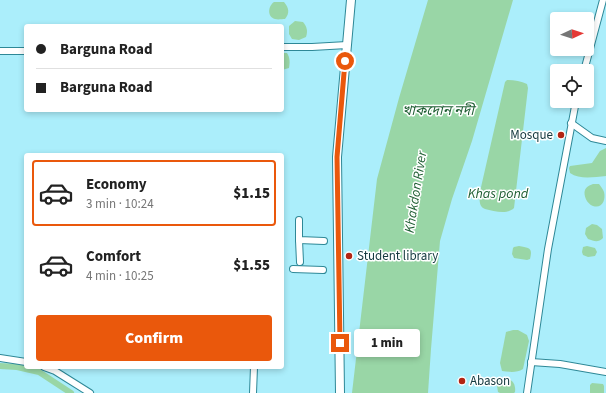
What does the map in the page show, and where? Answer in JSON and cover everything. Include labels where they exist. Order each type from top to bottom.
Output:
[{"type":"main road","points":[[340,393],[337,157],[351,0]]},
{"type":"street","points":[[586,64],[603,0]]},
{"type":"street","points":[[284,47],[312,48],[347,45]]},
{"type":"street","points":[[0,52],[24,51]]},
{"type":"street","points":[[527,393],[548,249],[575,108]]},
{"type":"street","points":[[572,123],[592,138],[606,141]]},
{"type":"street","points":[[299,220],[300,262]]},
{"type":"street","points":[[299,240],[324,241]]},
{"type":"street","points":[[293,270],[323,270]]},
{"type":"street","points":[[0,358],[24,362]]},
{"type":"street","points":[[531,362],[560,364],[606,372]]},
{"type":"street","points":[[50,369],[90,393]]},
{"type":"street","points":[[253,393],[254,369]]},
{"type":"water","name":"খাকদোন নদী","points":[[428,0],[513,0],[472,141],[452,199],[440,241],[428,393],[352,393],[377,179]]},
{"type":"water","points":[[274,2],[284,2],[286,4],[288,13],[285,19],[272,18],[269,11],[270,6]]},
{"type":"water","points":[[295,21],[303,22],[307,29],[306,37],[299,40],[292,39],[289,34],[289,26]]},
{"type":"water","points":[[284,53],[287,53],[289,57],[289,68],[284,69]]},
{"type":"water","name":"Khas pond","points":[[507,80],[525,83],[527,84],[528,88],[514,208],[508,211],[500,212],[483,208],[480,204],[479,196],[505,82]]},
{"type":"water","points":[[606,148],[606,176],[578,177],[570,173],[570,166],[592,163],[600,151]]},
{"type":"water","points":[[599,184],[604,192],[603,203],[596,207],[591,205],[585,197],[586,189],[588,186]]},
{"type":"water","points":[[592,224],[597,225],[602,229],[603,238],[599,241],[588,239],[585,234],[586,228]]},
{"type":"water","points":[[519,246],[530,250],[530,259],[514,258],[512,254],[513,248]]},
{"type":"water","points":[[587,246],[595,248],[597,252],[595,256],[588,257],[583,255],[583,247]]},
{"type":"water","points":[[518,330],[527,335],[529,341],[523,369],[516,372],[502,371],[500,363],[506,332]]},
{"type":"water","points":[[503,378],[509,379],[513,382],[515,389],[514,393],[498,392],[497,386],[499,381]]},
{"type":"water","points":[[592,383],[603,384],[604,393],[590,393],[590,385]]},
{"type":"waterway","points":[[0,366],[24,369]]},
{"type":"waterway","points":[[26,369],[39,372],[71,393]]},
{"type":"place","name":"Mosque","points":[[561,135]]},
{"type":"place","name":"Student library","points":[[349,256]]},
{"type":"place","name":"Abason","points":[[462,381]]},
{"type":"route","points":[[340,343],[337,157],[345,61]]},
{"type":"water label","name":"Khakdon River","points":[[416,192]]}]
